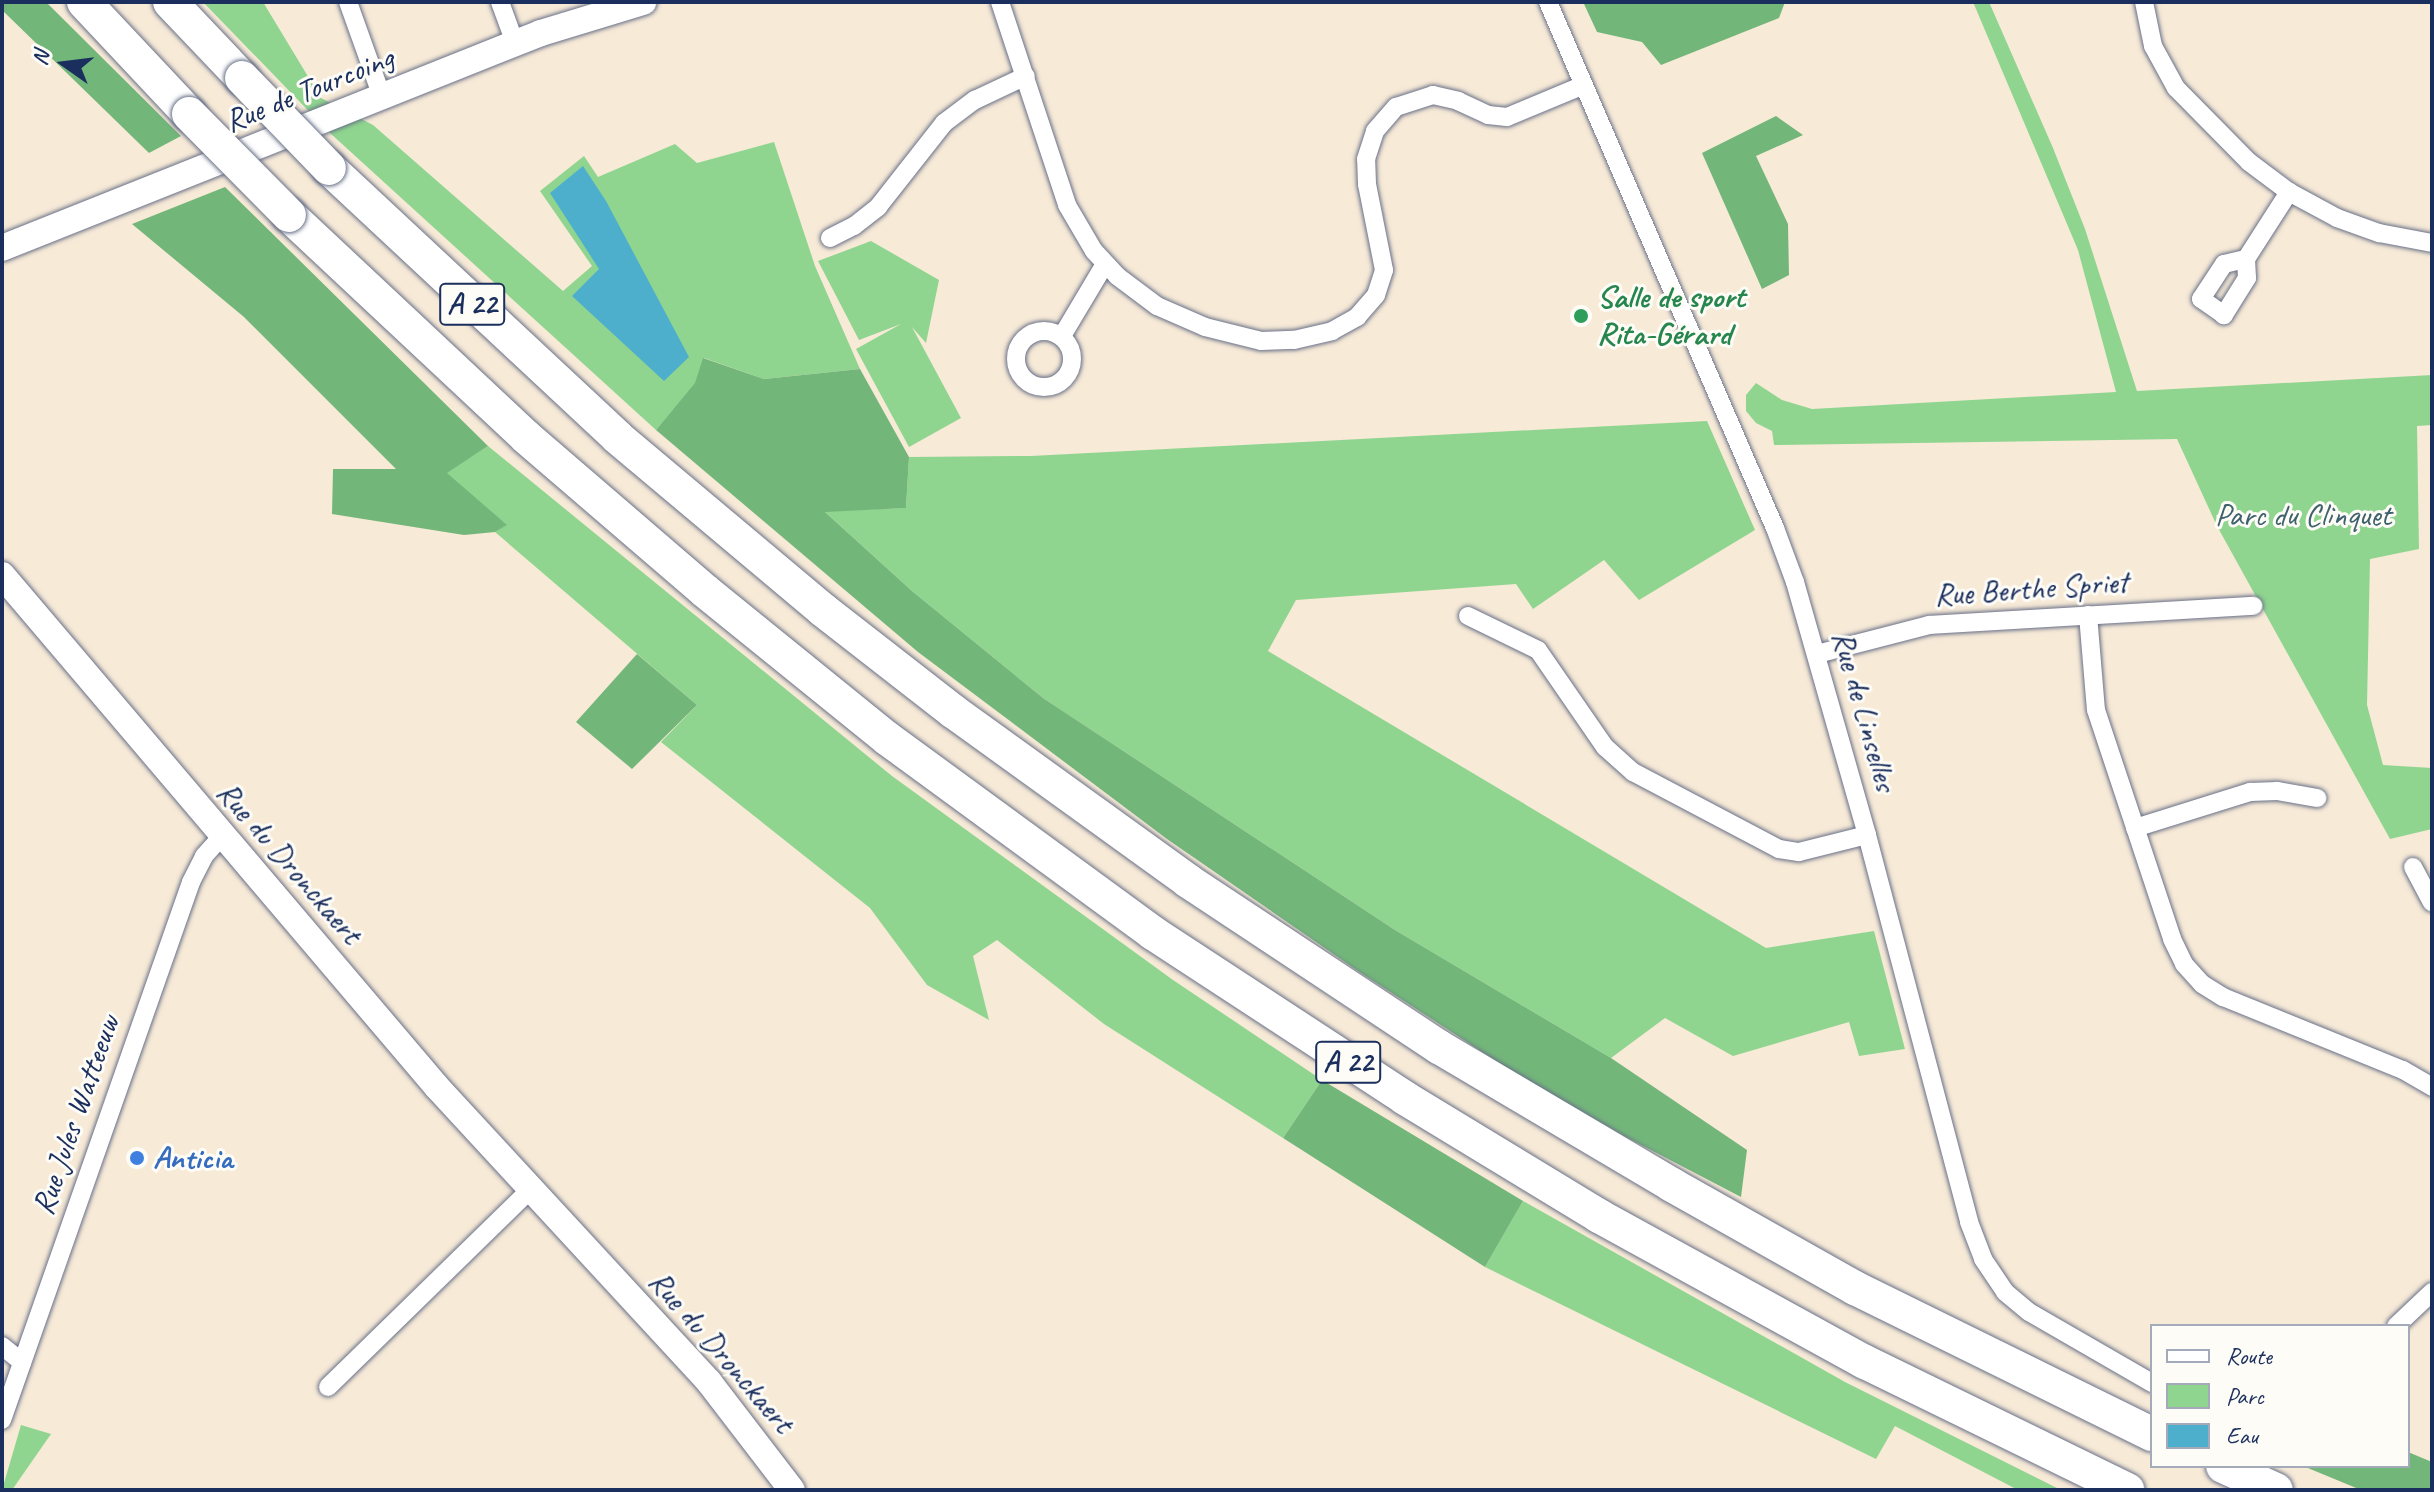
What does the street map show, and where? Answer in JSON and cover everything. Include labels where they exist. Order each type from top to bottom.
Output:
[{"type":"highway","name":"A 22","points":[[84,2],[289,215],[526,437],[634,531],[852,711],[959,793],[1153,933],[1344,1060],[1587,1209],[1727,1288],[1933,1397],[2127,1490]]},
{"type":"highway","name":"A 22","points":[[170,2],[329,168],[617,437],[835,619],[1051,783],[1243,919],[1417,1033],[1637,1166],[1855,1288],[2150,1433]]},
{"type":"highway","points":[[2227,1468],[2276,1490]]},
{"type":"main road","name":"Rue de Tourcoing","points":[[2,248],[515,43],[562,25],[643,2]]},
{"type":"main road","name":"Rue du Dronckaert","points":[[2,575],[221,837],[530,1190],[709,1382],[792,1490]]},
{"type":"street","points":[[348,2],[382,97]]},
{"type":"street","points":[[500,2],[515,43]]},
{"type":"street","points":[[1000,2],[1067,205],[1105,264],[1157,306],[1205,327],[1244,338],[1278,342],[1332,331],[1368,307],[1382,283],[1383,256],[1367,184],[1366,159],[1375,131],[1396,107],[1433,95],[1458,101],[1488,115],[1507,117],[1584,85]]},
{"type":"street","name":"Rue de Linselles","points":[[1548,2],[1775,528],[1817,654],[1969,1222],[1988,1271],[2029,1312],[2150,1382]]},
{"type":"street","points":[[2144,2],[2153,46],[2182,96],[2249,162],[2289,192],[2350,223],[2432,243]]},
{"type":"street","points":[[830,238],[854,226],[878,207],[944,123],[975,100],[1026,76]]},
{"type":"street","points":[[2246,259],[2289,192]]},
{"type":"street","points":[[1062,336],[1105,264]]},
{"type":"street","name":"Rue Berthe Spriet","points":[[1817,654],[1929,625],[2253,606]]},
{"type":"street","points":[[2088,615],[2096,710],[2177,951],[2202,984],[2223,997],[2403,1070],[2432,1087]]},
{"type":"street","points":[[1468,616],[1538,650],[1605,747],[1633,772],[1779,849],[1799,852],[1867,835]]},
{"type":"street","points":[[2135,828],[2250,792],[2277,791],[2317,798]]},
{"type":"street","name":"Rue Jules Watteeuw","points":[[2,1420],[191,882],[204,856],[221,837]]},
{"type":"street","points":[[2413,867],[2432,902]]},
{"type":"street","points":[[328,1387],[530,1190]]},
{"type":"street","points":[[2398,1324],[2432,1292]]},
{"type":"street","points":[[2,1346],[22,1362]]},
{"type":"green space","points":[[2,2],[46,2],[181,136],[149,153],[2,10]]},
{"type":"green space","points":[[203,2],[263,2],[321,98],[373,125],[563,291],[592,266],[540,191],[584,156],[598,177],[675,144],[697,163],[774,142],[815,266],[860,369],[764,379],[704,358],[696,383],[656,430],[330,133]]},
{"type":"green space","points":[[1785,2],[1779,18],[1661,65],[1642,42],[1597,32],[1584,4]]},
{"type":"green space","name":"Parc du Clinquet","points":[[1973,2],[1989,2],[2053,148],[2085,229],[2137,391],[2432,375],[2432,425],[2417,426],[2419,549],[2370,559],[2367,705],[2383,765],[2432,768],[2432,829],[2390,839],[2217,526],[2177,439],[1774,445],[1772,431],[1756,423],[1746,411],[1746,395],[1756,383],[1782,400],[1812,409],[2116,392],[2078,250]]},
{"type":"green space","points":[[1776,116],[1803,135],[1756,156],[1788,224],[1789,275],[1762,289],[1702,153]]},
{"type":"green space","points":[[225,187],[488,446],[447,473],[507,525],[495,532],[464,535],[332,514],[333,469],[396,469],[244,317],[132,224]]},
{"type":"green space","points":[[871,241],[939,280],[926,343],[912,327],[961,418],[909,447],[856,349],[901,324],[859,340],[818,261]]},
{"type":"green space","points":[[703,358],[764,379],[860,369],[909,457],[906,508],[825,512],[912,591],[1043,698],[1395,930],[1611,1058],[1747,1150],[1741,1197],[1626,1137],[1513,1072],[1358,971],[1167,839],[918,652],[656,430],[695,383]]},
{"type":"green space","points":[[1707,421],[1755,530],[1639,600],[1604,560],[1533,609],[1516,584],[1296,600],[1268,651],[1766,948],[1874,931],[1905,1049],[1859,1056],[1849,1022],[1733,1056],[1665,1018],[1611,1058],[1395,930],[1043,698],[912,591],[824,511],[906,508],[909,457],[1031,456]]},
{"type":"green space","points":[[488,446],[892,776],[1173,980],[1322,1080],[1283,1138],[1104,1024],[997,940],[973,956],[989,1020],[927,985],[870,908],[661,742],[697,705],[495,532],[506,525],[446,473]]},
{"type":"green space","points":[[637,654],[697,705],[632,769],[576,722]]},
{"type":"green space","points":[[1322,1080],[1523,1201],[1485,1267],[1283,1138]]},
{"type":"green space","points":[[1523,1201],[1845,1382],[2061,1490],[2018,1490],[1895,1426],[1876,1459],[1485,1267]]},
{"type":"green space","points":[[21,1425],[51,1434],[12,1490],[2,1490]]},
{"type":"green space","points":[[2410,1453],[2432,1462],[2432,1490],[2361,1490],[2308,1468],[2410,1468]]},
{"type":"water","points":[[583,166],[606,201],[689,357],[664,381],[572,296],[599,269],[550,193]]},
{"type":"place","name":"Salle de sport Rita-Gérard","points":[[1581,316]]},
{"type":"place","name":"Anticia","points":[[137,1158]]}]
